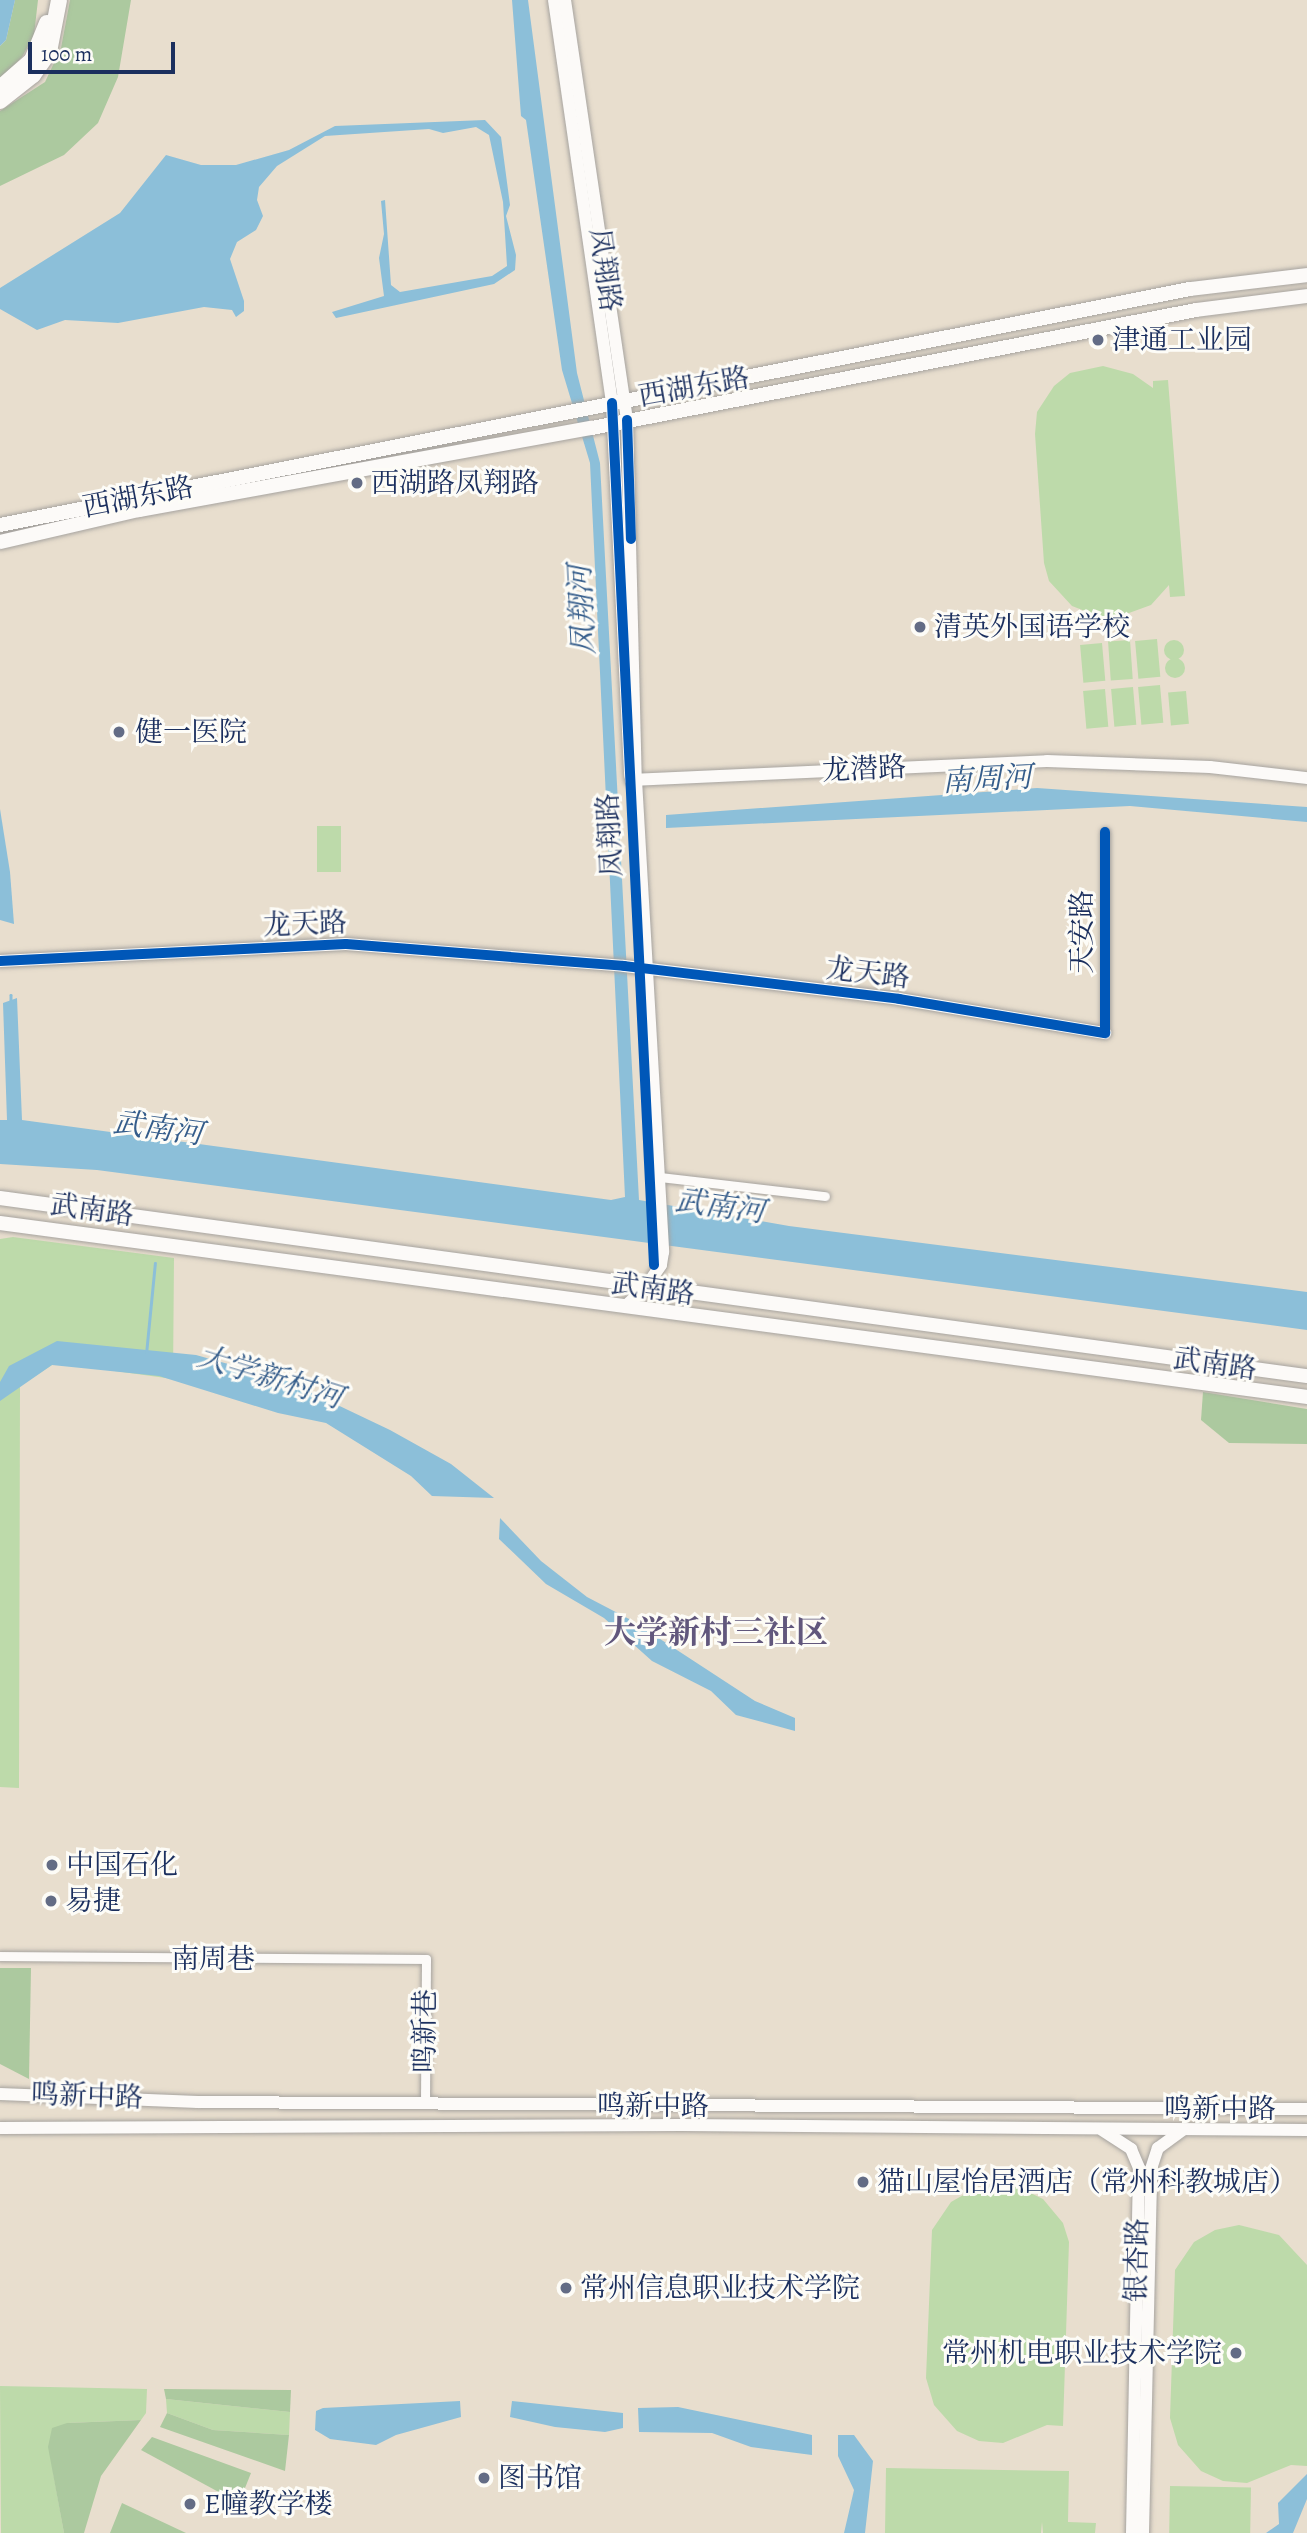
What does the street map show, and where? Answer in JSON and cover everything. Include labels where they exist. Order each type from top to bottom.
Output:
[{"type":"highway","points":[[0,88],[24,69],[38,48],[49,0]]},
{"type":"highway","points":[[0,101],[33,75],[49,52],[59,0]]},
{"type":"main road","name":"西湖东路","points":[[0,524],[1190,289],[1307,275]]},
{"type":"main road","name":"西湖东路","points":[[0,542],[139,510],[586,429],[1196,310],[1307,296]]},
{"type":"main road","name":"武南路","points":[[0,1196],[641,1288],[1307,1376]]},
{"type":"main road","name":"武南路","points":[[0,1223],[1307,1397]]},
{"type":"street","name":"凤翔路","points":[[554,0],[621,421],[634,780],[657,1193],[657,1265],[626,1306]]},
{"type":"street","name":"凤翔路","points":[[565,0],[618,401]]},
{"type":"street","name":"龙潜路","points":[[634,780],[1047,761],[1210,767],[1307,778]]},
{"type":"street","name":"天安路","points":[[1105,832],[1105,1033]]},
{"type":"street","name":"龙天路","points":[[0,961],[346,944],[643,968],[899,999],[1105,1033]]},
{"type":"street","name":"凤翔路","points":[[643,968],[660,1177],[657,1193]]},
{"type":"street","points":[[660,1177],[825,1196]]},
{"type":"street","name":"南周巷","points":[[0,1956],[426,1959]]},
{"type":"street","name":"鸣新巷","points":[[425,2104],[426,1959]]},
{"type":"street","name":"鸣新中路","points":[[0,2094],[425,2104],[1307,2109]]},
{"type":"street","name":"鸣新中路","points":[[0,2128],[682,2125],[1307,2130]]},
{"type":"street","name":"银杏路","points":[[1102,2130],[1131,2149],[1139,2168],[1132,2533]]},
{"type":"street","name":"银杏路","points":[[1143,2533],[1151,2169],[1158,2148],[1183,2130]]},
{"type":"green space","points":[[15,0],[38,0],[34,35],[22,57],[0,79],[0,46],[6,40]]},
{"type":"green space","points":[[70,0],[131,0],[118,77],[98,123],[64,155],[0,186],[0,111],[45,82],[61,48]]},
{"type":"green space","points":[[1103,366],[1133,374],[1153,388],[1153,381],[1168,380],[1185,596],[1170,597],[1169,585],[1151,605],[1118,617],[1098,616],[1072,606],[1049,581],[1044,563],[1035,434],[1037,412],[1054,386],[1070,373]]},
{"type":"green space","points":[[1157,639],[1160,677],[1138,679],[1135,641]]},
{"type":"green space","points":[[1130,640],[1133,679],[1111,680],[1108,642]]},
{"type":"green space","points":[[1170,640],[1178,640],[1184,650],[1178,660],[1170,660],[1164,654],[1164,646]]},
{"type":"green space","points":[[1102,643],[1105,681],[1083,683],[1080,645]]},
{"type":"green space","points":[[1171,658],[1179,658],[1185,668],[1179,678],[1171,678],[1165,672],[1165,664]]},
{"type":"green space","points":[[1160,685],[1163,723],[1141,725],[1138,687]]},
{"type":"green space","points":[[1133,687],[1136,725],[1114,727],[1111,689]]},
{"type":"green space","points":[[1105,689],[1108,727],[1086,729],[1083,691]]},
{"type":"green space","points":[[1186,691],[1189,724],[1171,725],[1168,693]]},
{"type":"green space","points":[[317,826],[341,826],[341,872],[317,872]]},
{"type":"green space","points":[[13,1237],[174,1258],[173,1379],[64,1364],[52,1365],[20,1386],[19,1788],[0,1787],[0,1239]]},
{"type":"green space","points":[[1203,1392],[1307,1409],[1307,1444],[1229,1443],[1201,1420]]},
{"type":"green space","points":[[0,1968],[31,1968],[29,2079],[0,2064]]},
{"type":"green space","points":[[996,2185],[1018,2187],[1043,2199],[1063,2223],[1069,2242],[1063,2426],[1047,2425],[1003,2443],[979,2441],[957,2431],[934,2405],[926,2378],[932,2230],[951,2202],[972,2190]]},
{"type":"green space","points":[[1239,2225],[1279,2235],[1307,2265],[1307,2466],[1291,2465],[1247,2483],[1223,2481],[1201,2471],[1178,2445],[1170,2418],[1175,2270],[1194,2242],[1215,2230]]},
{"type":"green space","points":[[0,2386],[147,2389],[146,2413],[141,2420],[67,2423],[53,2472],[64,2533],[1,2533]]},
{"type":"green space","points":[[164,2389],[291,2390],[290,2412],[166,2399]]},
{"type":"green space","points":[[166,2399],[290,2412],[289,2435],[213,2430],[167,2413]]},
{"type":"green space","points":[[167,2413],[213,2430],[289,2435],[285,2471],[160,2427]]},
{"type":"green space","points":[[141,2420],[101,2476],[84,2533],[64,2533],[48,2447],[52,2428],[67,2423]]},
{"type":"green space","points":[[152,2437],[251,2473],[239,2503],[141,2450]]},
{"type":"green space","points":[[886,2468],[1069,2471],[1068,2522],[1096,2523],[1095,2533],[1043,2533],[1042,2522],[1041,2533],[885,2533]]},
{"type":"green space","points":[[1170,2486],[1251,2487],[1250,2533],[1169,2533]]},
{"type":"green space","points":[[122,2503],[186,2533],[110,2533]]},
{"type":"water","points":[[0,0],[15,0],[6,40],[0,46]]},
{"type":"water","points":[[512,0],[528,0],[577,373],[600,463],[639,1200],[789,1226],[1307,1292],[1307,1330],[97,1170],[0,1164],[0,1120],[7,1120],[3,1003],[17,998],[22,1120],[611,1200],[625,1197],[590,463],[562,370],[526,120],[521,116]]},
{"type":"water","points":[[485,120],[501,137],[510,205],[506,216],[516,255],[515,270],[494,284],[336,318],[332,312],[384,296],[379,258],[384,234],[381,201],[385,200],[391,285],[400,292],[492,276],[507,266],[503,202],[489,135],[476,127],[443,133],[429,129],[325,136],[277,166],[259,187],[257,200],[263,216],[256,230],[237,242],[230,259],[244,301],[244,311],[236,317],[232,310],[204,307],[118,323],[65,320],[37,330],[0,309],[0,288],[120,213],[166,155],[201,165],[236,165],[289,150],[335,126]]},
{"type":"water","points":[[1037,788],[1307,807],[1307,822],[1130,806],[666,828],[666,815]]},
{"type":"water","points":[[0,809],[10,872],[14,924],[0,920]]},
{"type":"water","points":[[57,1341],[196,1355],[285,1380],[390,1430],[451,1464],[494,1498],[432,1496],[411,1476],[326,1423],[278,1413],[159,1376],[52,1365],[0,1401],[0,1382],[9,1366]]},
{"type":"water","points":[[500,1518],[541,1561],[587,1597],[631,1620],[755,1701],[795,1718],[795,1731],[736,1715],[711,1691],[652,1661],[604,1618],[546,1584],[499,1539]]},
{"type":"water","points":[[460,2401],[461,2417],[396,2435],[376,2445],[330,2439],[315,2430],[316,2411],[323,2408]]},
{"type":"water","points":[[512,2401],[623,2413],[623,2428],[605,2432],[555,2427],[510,2417]]},
{"type":"water","points":[[678,2407],[812,2435],[812,2455],[751,2447],[712,2433],[639,2432],[638,2408]]},
{"type":"water","points":[[838,2435],[854,2435],[873,2461],[865,2533],[844,2533],[854,2490],[838,2456]]},
{"type":"water","points":[[1307,2474],[1307,2499],[1293,2533],[1266,2533],[1279,2524],[1278,2503]]},
{"type":"waterway","points":[[11,995],[11,1004]]},
{"type":"waterway","name":"大学新村河","points":[[146,1354],[155,1263]]},
{"type":"cycle path","points":[[612,403],[654,1265]]},
{"type":"cycle path","points":[[627,420],[631,539]]},
{"type":"cycle path","points":[[0,961],[346,944],[624,966],[899,999],[1105,1033],[1105,832]]},
{"type":"place","name":"津通工业园","points":[[1098,340]]},
{"type":"place","name":"西湖路凤翔路","points":[[357,483]]},
{"type":"place","name":"清英外国语学校","points":[[920,627]]},
{"type":"place","name":"健一医院","points":[[119,732]]},
{"type":"place","name":"中国石化","points":[[52,1865]]},
{"type":"place","name":"易捷","points":[[51,1901]]},
{"type":"place","name":"猫山屋怡居酒店（常州科教城店）","points":[[863,2182]]},
{"type":"place","name":"常州信息职业技术学院","points":[[566,2288]]},
{"type":"place","name":"常州机电职业技术学院","points":[[1236,2353]]},
{"type":"place","name":"图书馆","points":[[484,2478]]},
{"type":"place","name":"E幢教学楼","points":[[190,2504]]},
{"type":"district","name":"大学新村三社区","points":[[716,1632]]},
{"type":"water label","name":"凤翔河","points":[[582,610]]},
{"type":"water label","name":"南周河","points":[[987,779]]},
{"type":"water label","name":"武南河","points":[[158,1128]]},
{"type":"water label","name":"武南河","points":[[720,1206]]}]
